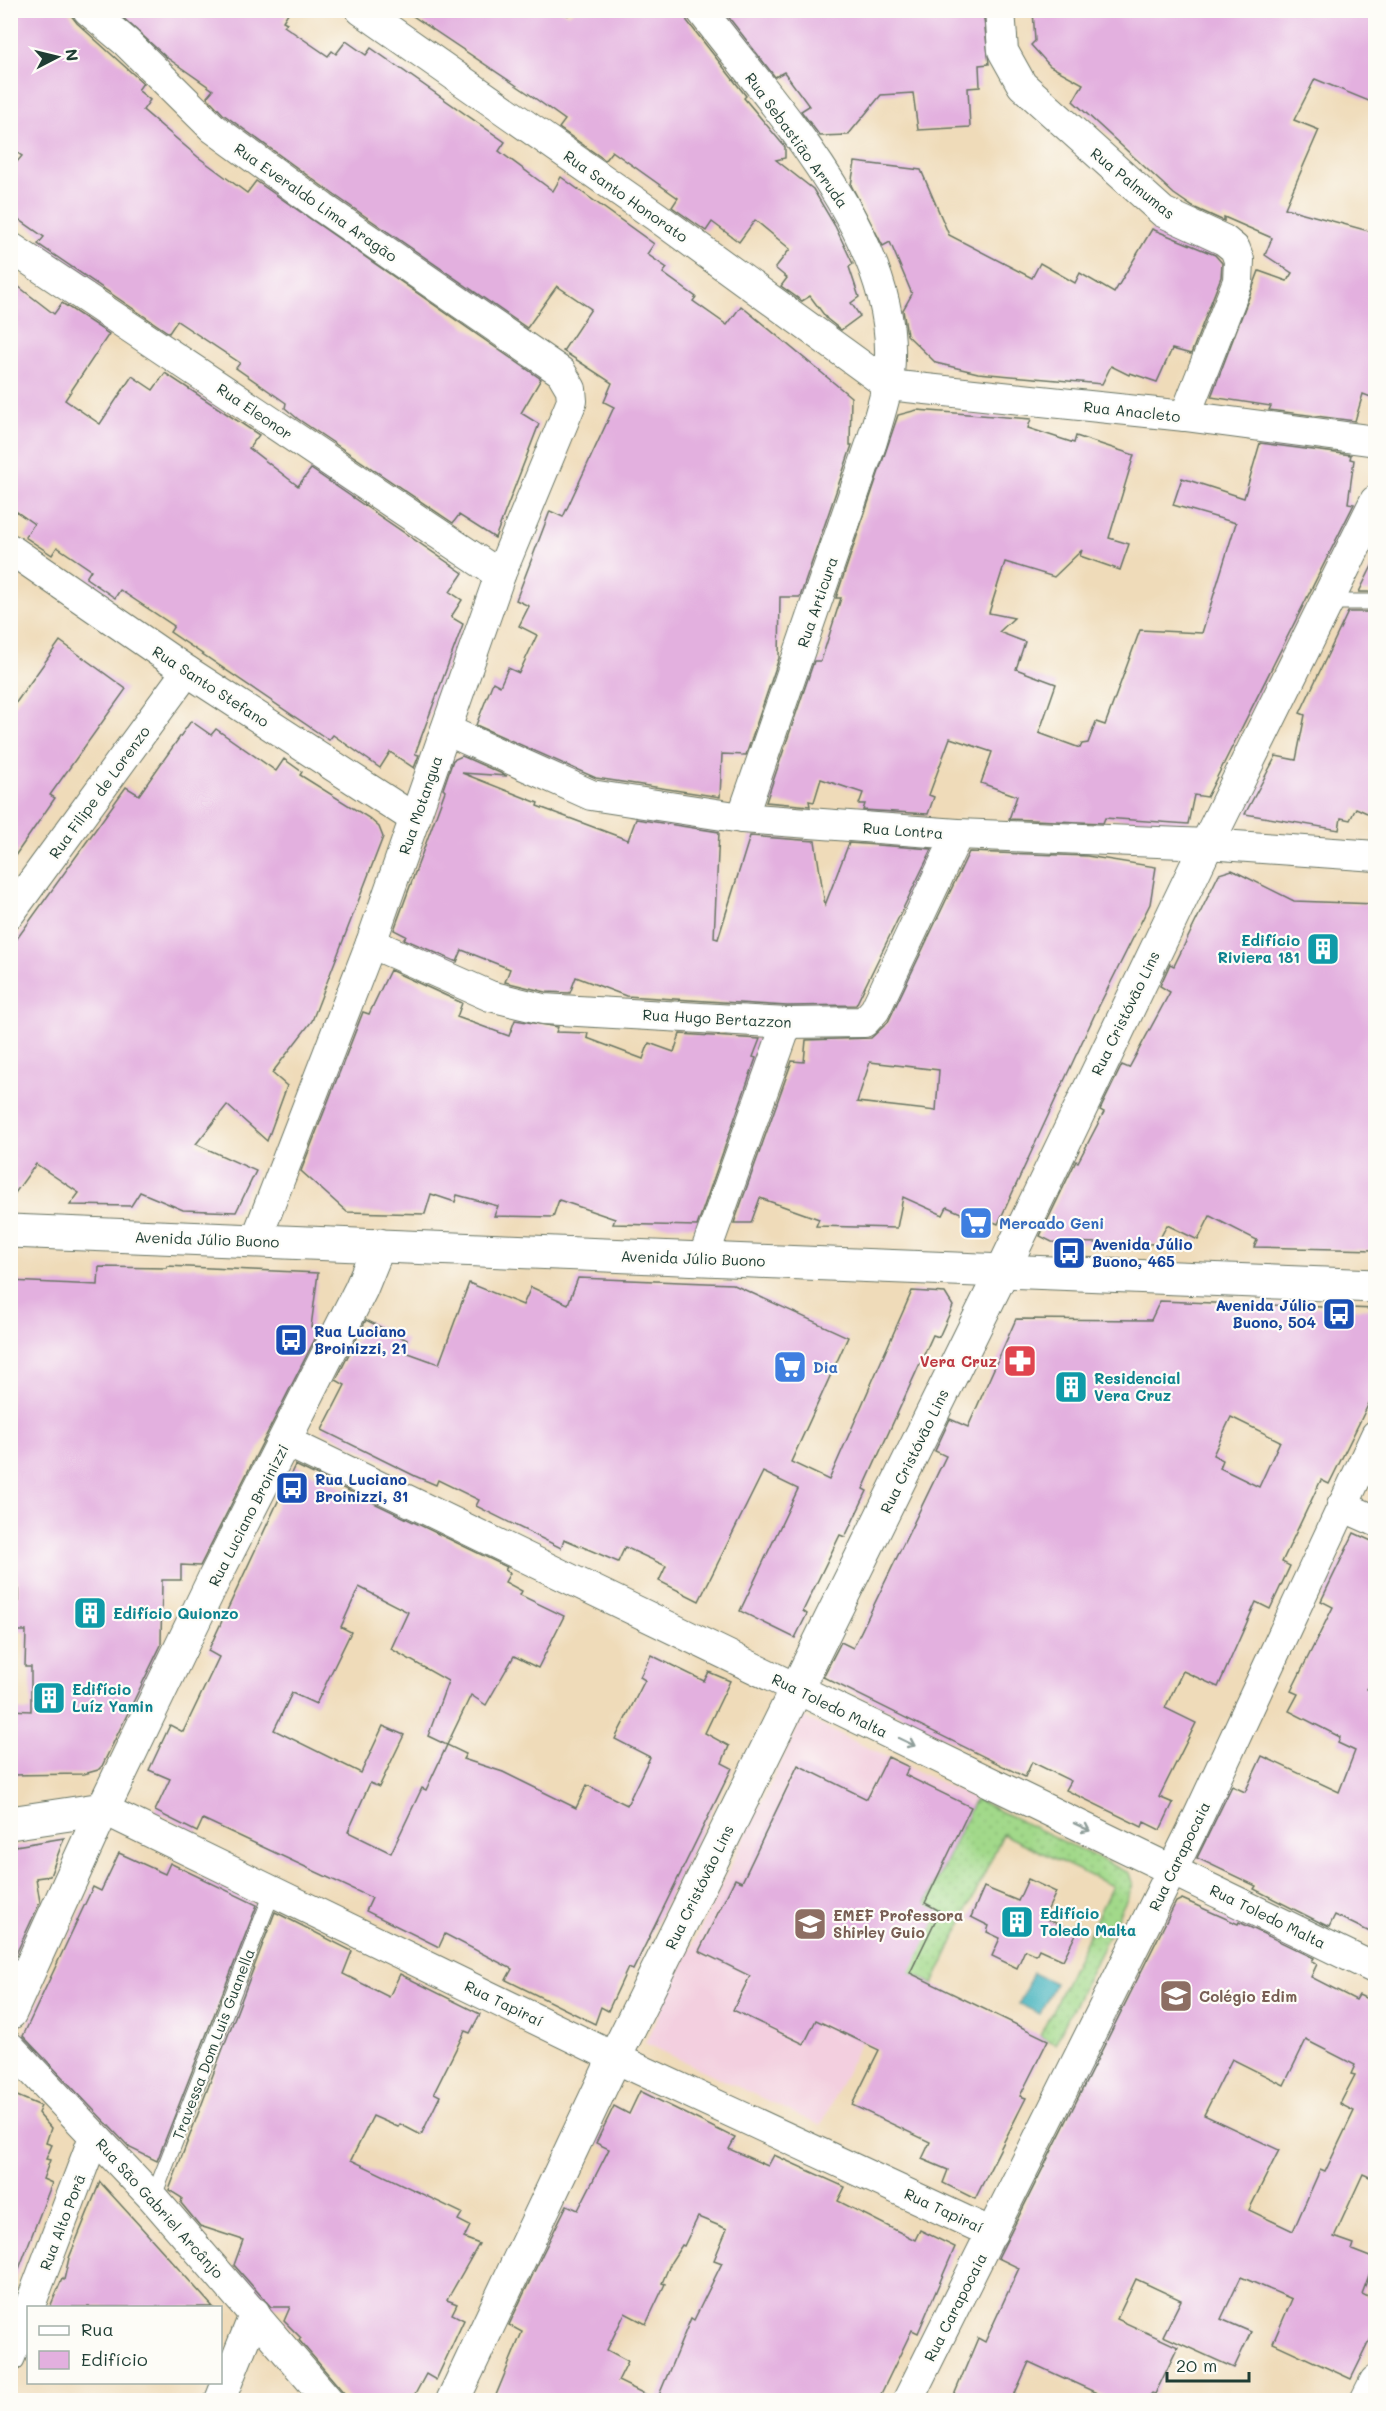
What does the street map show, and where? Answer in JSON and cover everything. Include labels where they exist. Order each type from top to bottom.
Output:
[{"type":"street","name":"Rua Everaldo Lima Aragão","points":[[88,10],[126,42],[213,128],[323,208],[561,372]]},
{"type":"street","name":"Rua Santo Honorato","points":[[361,10],[657,217],[888,385]]},
{"type":"street","name":"Rua Sebastião Arruda","points":[[701,10],[843,200],[881,289],[890,335],[888,385]]},
{"type":"street","name":"Rua Palmumas","points":[[1000,10],[1003,51],[1022,85],[1163,212],[1224,240],[1235,249],[1239,260],[1238,281],[1185,416]]},
{"type":"street","name":"Rua Eleonor","points":[[10,247],[500,575]]},
{"type":"street","name":"Rua Motangua","points":[[256,1240],[371,943],[500,575],[572,401],[571,389],[561,372]]},
{"type":"street","name":"Rua Anacleto","points":[[888,385],[1185,416],[1376,441]]},
{"type":"street","name":"Rua Articura","points":[[742,818],[872,441],[888,385]]},
{"type":"street","name":"Rua Cristóvão Lins","points":[[453,2400],[615,2057],[1002,1272],[1207,844],[1376,502]]},
{"type":"street","name":"Rua Santo Stefano","points":[[10,549],[187,671],[415,819]]},
{"type":"street","name":"Rua Filipe de Lorenzo","points":[[10,913],[187,671]]},
{"type":"street","name":"Rua Lontra","points":[[446,730],[591,795],[742,818],[958,834],[1207,844],[1376,856]]},
{"type":"street","name":"Rua Hugo Bertazzon","points":[[371,943],[490,996],[543,1009],[787,1023],[856,1023],[870,1019],[958,834]]},
{"type":"street","points":[[704,1258],[787,1023]]},
{"type":"street","name":"Avenida Júlio Buono","points":[[10,1231],[1376,1286]]},
{"type":"street","name":"Rua Luciano Broinizzi","points":[[10,2013],[88,1842],[88,1811],[214,1579],[285,1442],[361,1289],[379,1245]]},
{"type":"street","name":"Rua Carapocaia","points":[[908,2400],[1173,1870],[1376,1435]]},
{"type":"street","name":"Rua Toledo Malta","points":[[285,1442],[1376,1968]]},
{"type":"street","points":[[1342,1506],[1376,1521]]},
{"type":"street","points":[[10,1822],[88,1811]]},
{"type":"street","name":"Rua Tapiraí","points":[[88,1811],[273,1891],[615,2057],[992,2233]]},
{"type":"street","name":"Rua São Gabriel Arcânjo","points":[[10,2047],[153,2198],[328,2400]]},
{"type":"street","name":"Rua Alto Porã","points":[[30,2306],[94,2137]]},
{"type":"street","points":[[220,2400],[255,2313]]},
{"type":"street","name":"Rua Alto Porã","points":[[10,2357],[27,2314]]},
{"type":"lane","points":[[1327,602],[1376,602]]},
{"type":"lane","name":"Travessa Dom Luis Guanella","points":[[153,2198],[273,1891]]},
{"type":"shaded area","name":"EMEF Professora Shirley Guio","points":[[803,1717],[975,1799],[821,2126],[645,2043]]},
{"type":"green space","points":[[975,1799],[1129,1873],[1133,1886],[1055,2044],[1040,2036],[1112,1886],[1003,1834],[933,1984],[896,1967]]},
{"type":"water","points":[[1033,1973],[1055,1983],[1040,2014],[1019,2004]]},
{"type":"building","points":[[10,10],[67,10],[77,23],[143,83],[138,90],[150,100],[143,110],[198,157],[247,193],[256,181],[541,379],[521,413],[539,424],[495,538],[459,515],[453,523],[298,419],[285,408],[286,403],[236,368],[240,363],[177,321],[169,333],[38,244],[44,237],[10,213],[10,170],[22,156],[10,148]]},
{"type":"building","points":[[121,10],[290,10],[283,21],[287,23],[284,26],[328,56],[332,51],[336,54],[346,41],[366,55],[371,48],[505,142],[499,151],[553,191],[561,177],[654,244],[647,254],[667,268],[663,273],[696,297],[693,301],[727,325],[741,306],[851,397],[850,445],[852,445],[800,597],[780,597],[779,658],[746,755],[722,754],[720,797],[596,778],[476,725],[493,682],[500,686],[508,668],[519,673],[537,635],[519,626],[529,606],[516,600],[550,511],[563,517],[614,407],[604,402],[612,383],[563,351],[591,309],[557,286],[527,328],[333,194],[223,114],[207,97],[213,90],[166,57],[119,14]]},
{"type":"building","points":[[404,10],[561,10],[568,15],[575,10],[684,10],[687,21],[746,96],[744,98],[785,147],[785,158],[776,160],[813,189],[835,226],[853,264],[849,267],[859,297],[851,303],[860,316],[841,330],[827,319],[810,296],[802,301],[781,286],[787,278],[775,268],[790,249],[755,220],[739,242],[712,222],[706,231],[672,207],[678,198],[612,151],[605,160],[559,128],[565,120]]},
{"type":"building","points":[[723,10],[983,10],[989,64],[979,65],[980,87],[968,88],[970,127],[918,130],[913,93],[881,95],[848,135],[820,136],[801,111],[809,106],[784,72],[775,77]]},
{"type":"building","points":[[1033,10],[1376,10],[1376,104],[1315,79],[1294,120],[1319,130],[1285,208],[1376,233],[1376,399],[1363,394],[1355,421],[1269,410],[1271,406],[1211,397],[1259,271],[1287,281],[1292,273],[1265,255],[1272,238],[1224,217],[1224,221],[1193,207],[1174,194],[1073,101],[1083,84],[1050,66],[1031,45],[1035,41]]},
{"type":"building","points":[[855,162],[921,170],[949,235],[1032,278],[1040,263],[1075,283],[1080,273],[1114,293],[1152,229],[1215,255],[1222,263],[1221,277],[1191,354],[1172,349],[1157,382],[1130,373],[1129,375],[1111,366],[1102,384],[978,373],[936,363],[907,335],[903,310],[912,294],[890,242],[883,246],[851,185]]},
{"type":"building","points":[[10,280],[54,314],[62,303],[109,334],[65,400],[100,424],[132,376],[153,390],[165,373],[259,435],[249,448],[298,486],[311,469],[463,573],[450,592],[462,600],[451,617],[463,624],[415,754],[419,755],[414,768],[390,752],[380,768],[333,735],[329,740],[170,632],[174,626],[120,590],[115,598],[86,578],[91,570],[57,547],[52,555],[25,537],[34,524],[10,507]]},
{"type":"building","points":[[917,410],[1031,419],[1028,428],[1074,443],[1076,436],[1134,455],[1109,538],[1129,544],[1120,570],[1080,556],[1082,550],[1054,577],[1005,562],[989,613],[1014,618],[999,632],[1025,642],[1016,669],[1056,684],[1039,733],[1080,748],[1082,744],[1088,743],[1096,722],[1105,725],[1140,630],[1202,633],[1236,523],[1173,505],[1182,478],[1244,498],[1260,443],[1351,455],[1350,459],[1354,460],[1348,503],[1354,504],[1207,797],[1194,795],[1188,824],[1105,818],[1103,823],[1009,819],[1017,796],[981,783],[992,752],[950,738],[929,795],[934,797],[928,814],[863,810],[865,804],[859,804],[863,793],[821,779],[814,802],[809,801],[810,806],[766,802],[814,661],[821,661],[841,598],[836,598],[898,415]]},
{"type":"building","points":[[1376,558],[1376,592],[1359,592]]},
{"type":"building","points":[[1348,612],[1376,612],[1376,817],[1356,808],[1350,820],[1341,818],[1339,830],[1245,814],[1276,756],[1296,760],[1305,715],[1300,713]]},
{"type":"building","points":[[60,641],[126,689],[50,795],[55,798],[10,863],[10,711]]},
{"type":"building","points":[[191,721],[211,735],[216,729],[276,771],[284,759],[302,772],[300,775],[369,818],[379,827],[383,837],[312,1021],[272,1073],[287,1086],[267,1141],[227,1105],[196,1144],[256,1171],[236,1212],[183,1210],[140,1192],[131,1206],[70,1205],[79,1193],[36,1164],[10,1200],[10,955],[16,940],[126,787],[139,795]]},
{"type":"building","points":[[462,756],[507,776],[462,773],[538,803],[537,806],[628,840],[636,819],[719,832],[714,938],[718,939],[750,836],[815,841],[825,905],[849,843],[932,849],[856,1005],[787,1006],[626,996],[576,977],[570,993],[546,992],[505,982],[510,969],[462,950],[457,962],[404,939],[406,936],[394,930],[445,791],[443,789],[453,760]]},
{"type":"building","points":[[969,852],[1087,856],[1156,867],[1150,904],[1094,1016],[998,1224],[973,1213],[972,1218],[947,1207],[943,1215],[903,1197],[897,1228],[816,1226],[819,1219],[760,1198],[751,1223],[734,1223],[792,1061],[804,1062],[806,1040],[871,1038],[888,1022]],"holes":[[[870,1062],[939,1070],[936,1111],[857,1102]]]},
{"type":"building","points":[[1232,870],[1294,901],[1376,904],[1376,1250],[1254,1247],[1257,1240],[1210,1216],[1198,1240],[1167,1225],[1157,1244],[1052,1242],[1040,1236],[1076,1161],[1078,1162],[1104,1112],[1100,1110],[1122,1065],[1129,1068],[1170,992],[1160,986],[1170,964],[1174,966],[1219,874]]},
{"type":"building","points":[[390,970],[462,1003],[457,1017],[509,1036],[515,1020],[558,1027],[556,1032],[588,1033],[587,1038],[643,1059],[649,1043],[674,1052],[680,1034],[760,1039],[753,1057],[756,1058],[697,1226],[613,1224],[615,1219],[559,1200],[553,1217],[494,1216],[498,1206],[457,1195],[455,1202],[431,1194],[425,1214],[347,1212],[301,1171],[363,1012],[369,1014]]},
{"type":"building","points":[[167,1266],[318,1273],[311,1327],[320,1329],[200,1566],[181,1565],[181,1580],[162,1580],[161,1645],[102,1766],[98,1770],[84,1774],[10,1775],[10,1710],[31,1711],[31,1667],[25,1667],[26,1631],[18,1631],[18,1579],[10,1579],[10,1281],[98,1285],[99,1267],[167,1268]]},
{"type":"building","points":[[578,1278],[732,1284],[848,1337],[791,1462],[829,1480],[912,1291],[945,1293],[953,1306],[939,1337],[933,1335],[863,1489],[867,1491],[845,1537],[840,1535],[803,1611],[807,1614],[795,1638],[740,1611],[798,1489],[763,1472],[699,1601],[659,1581],[666,1566],[625,1547],[618,1562],[564,1539],[561,1548],[476,1506],[479,1500],[438,1480],[436,1485],[415,1476],[322,1430],[345,1385],[336,1380],[366,1320],[407,1340],[403,1351],[439,1364],[469,1283],[523,1305],[531,1287],[568,1304]]},
{"type":"building","points":[[1160,1301],[1376,1309],[1376,1389],[1329,1484],[1321,1480],[1282,1562],[1290,1566],[1270,1609],[1256,1602],[1218,1687],[1183,1671],[1165,1708],[1196,1723],[1159,1797],[1173,1803],[1160,1830],[1144,1822],[1142,1827],[1066,1790],[1071,1781],[1032,1762],[1025,1777],[823,1677],[841,1642],[853,1648],[946,1456],[935,1451],[950,1419],[968,1427],[1016,1319],[1151,1320]],"holes":[[[1231,1417],[1280,1441],[1259,1487],[1220,1468],[1223,1460],[1213,1455]]]},
{"type":"building","points":[[295,1465],[507,1567],[505,1570],[510,1573],[505,1582],[522,1591],[520,1595],[564,1616],[538,1668],[514,1656],[486,1705],[471,1695],[447,1745],[466,1754],[463,1759],[503,1772],[576,1808],[587,1785],[627,1805],[650,1757],[615,1739],[645,1680],[640,1677],[651,1655],[704,1681],[709,1672],[730,1681],[705,1733],[729,1746],[722,1763],[732,1768],[633,1970],[628,1968],[608,2011],[601,2007],[595,2024],[506,1980],[512,1969],[445,1934],[439,1947],[366,1911],[372,1898],[203,1819],[197,1832],[155,1811],[170,1779],[149,1770],[170,1725],[183,1732],[219,1657],[208,1651]],"holes":[[[359,1587],[408,1612],[391,1649],[448,1681],[428,1736],[447,1745],[426,1790],[422,1788],[391,1853],[348,1832],[370,1783],[379,1787],[404,1735],[383,1726],[361,1773],[274,1730],[292,1693],[316,1704],[351,1632],[341,1627]]]},
{"type":"building","points":[[1354,1533],[1376,1543],[1376,1672],[1367,1689],[1376,1694],[1376,1935],[1335,1915],[1329,1927],[1254,1889],[1256,1886],[1197,1858],[1232,1786],[1245,1792],[1262,1756],[1339,1792],[1355,1751],[1338,1743],[1340,1737],[1289,1711],[1298,1694],[1291,1691],[1333,1607],[1321,1601]]},
{"type":"building","name":"EMEF Professora Shirley Guio","points":[[888,1757],[909,1767],[905,1775],[971,1807],[925,1903],[940,1911],[910,1973],[1048,2040],[1020,2096],[1026,2098],[975,2199],[943,2183],[948,2170],[922,2159],[930,2142],[852,2105],[879,2050],[816,2020],[804,2044],[733,2010],[750,1976],[699,1951],[735,1879],[742,1882],[798,1765],[867,1799]]},
{"type":"building","points":[[64,1838],[50,1876],[36,1878],[40,1902],[10,1967],[10,1847]]},
{"type":"building","points":[[119,1853],[165,1874],[170,1863],[257,1905],[157,2161],[130,2148],[23,2036],[93,1887],[101,1891]]},
{"type":"building","name":"Edifício Toledo Malta","points":[[1028,1879],[1056,1892],[1044,1918],[1077,1932],[1063,1960],[1039,1949],[1036,1955],[1025,1950],[1017,1968],[992,1956],[1000,1938],[987,1932],[989,1926],[971,1917],[984,1887],[1018,1901]]},
{"type":"building","points":[[1182,1899],[1238,1924],[1239,1922],[1314,1958],[1312,1961],[1317,1964],[1311,1977],[1356,2000],[1359,1995],[1376,2003],[1376,2180],[1363,2174],[1334,2237],[1354,2244],[1352,2250],[1375,2259],[1362,2294],[1376,2301],[1376,2328],[1351,2379],[1273,2343],[1292,2299],[1241,2277],[1221,2319],[1251,2332],[1234,2368],[1163,2336],[1181,2300],[1136,2279],[1117,2319],[1178,2347],[1155,2394],[1152,2393],[1146,2400],[1112,2400],[1029,2362],[1012,2400],[952,2400],[978,2338],[985,2342],[1019,2268],[998,2258],[1176,1902]],"holes":[[[1306,2040],[1355,2065],[1351,2074],[1355,2075],[1340,2104],[1354,2111],[1325,2172],[1320,2170],[1293,2231],[1249,2210],[1279,2150],[1204,2115],[1232,2059],[1284,2085]]]},
{"type":"building","points":[[275,1912],[352,1951],[343,1974],[389,1997],[400,1974],[480,2014],[470,2033],[465,2031],[434,2093],[440,2096],[421,2135],[400,2124],[398,2127],[373,2116],[351,2160],[462,2213],[458,2220],[470,2226],[464,2238],[479,2244],[447,2300],[457,2304],[452,2314],[464,2320],[436,2380],[426,2374],[412,2400],[350,2400],[299,2340],[301,2338],[284,2321],[290,2307],[271,2307],[234,2265],[243,2240],[200,2226],[181,2203],[182,2198],[169,2190]]},
{"type":"building","points":[[640,2091],[735,2138],[729,2149],[768,2166],[774,2155],[845,2187],[838,2201],[915,2240],[920,2230],[955,2247],[918,2333],[912,2330],[878,2400],[868,2395],[865,2400],[657,2400],[494,2400],[522,2332],[509,2325],[543,2253],[567,2205],[578,2210],[609,2149],[596,2143],[614,2106],[629,2114]],"holes":[[[698,2217],[727,2229],[714,2260],[722,2263],[694,2320],[691,2318],[657,2400],[618,2381],[628,2361],[607,2350],[625,2313],[646,2324],[665,2284],[662,2283],[671,2262],[682,2245],[684,2246]]]},
{"type":"building","points":[[10,2093],[41,2106],[38,2113],[51,2128],[46,2143],[52,2145],[46,2159],[50,2160],[43,2179],[52,2183],[12,2287]]},
{"type":"building","points":[[100,2182],[212,2306],[50,2306],[62,2279],[64,2280],[69,2258]]},
{"type":"place","name":"Edifício Riviera 181","points":[[1323,949]]},
{"type":"place","name":"Mercado Geni","points":[[976,1223]]},
{"type":"place","name":"Avenida Júlio Buono, 465","points":[[1069,1253]]},
{"type":"place","name":"Avenida Júlio Buono, 504","points":[[1339,1314]]},
{"type":"place","name":"Rua Luciano Broinizzi, 21","points":[[291,1340]]},
{"type":"place","name":"Vera Cruz","points":[[1020,1361]]},
{"type":"place","name":"Dia","points":[[790,1367]]},
{"type":"place","name":"Residencial Vera Cruz","points":[[1071,1387]]},
{"type":"place","name":"Rua Luciano Broinizzi, 31","points":[[292,1488]]},
{"type":"place","name":"Edifício Quionzo","points":[[90,1613]]},
{"type":"place","name":"Edifício Luíz Yamin","points":[[49,1698]]},
{"type":"place","name":"Edifício Toledo Malta","points":[[1017,1922]]},
{"type":"place","name":"EMEF Professora Shirley Guio","points":[[810,1924]]},
{"type":"place","name":"Colégio Edim","points":[[1176,1996]]}]
